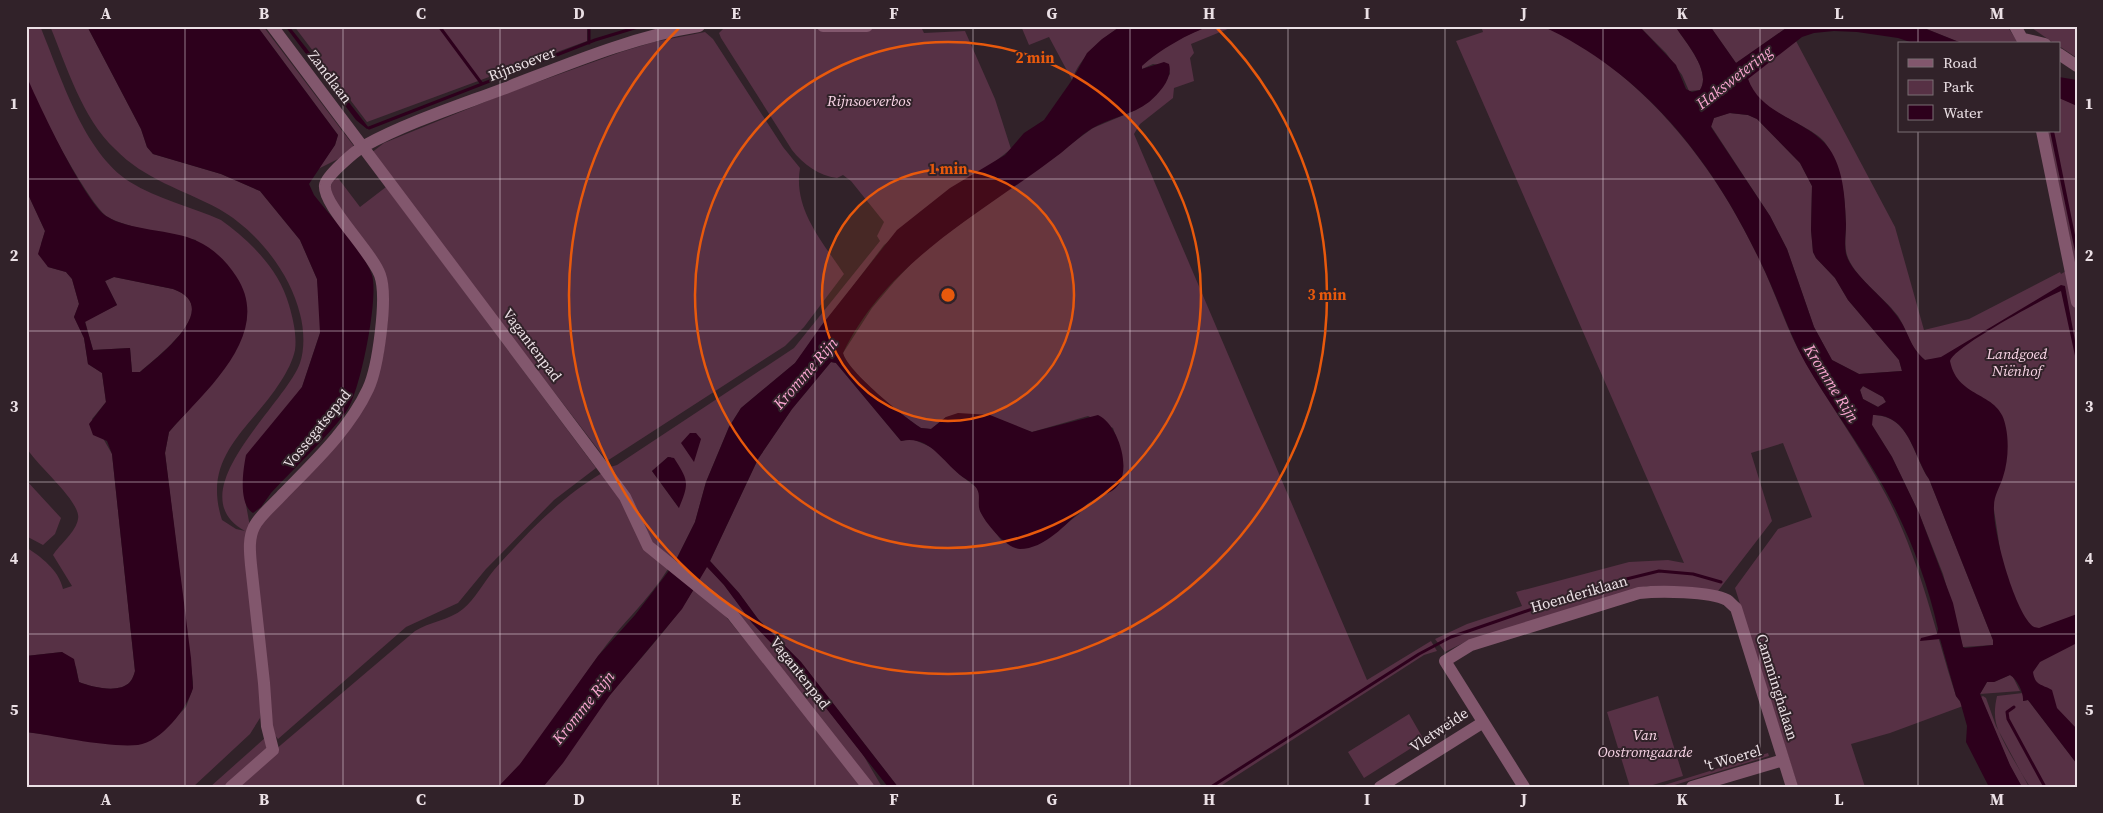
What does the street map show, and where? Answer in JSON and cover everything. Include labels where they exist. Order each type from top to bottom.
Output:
[{"type":"street","name":"Zandlaan","points":[[272,26],[362,147]]},
{"type":"street","name":"Rijnsoever","points":[[362,147],[433,116],[553,70],[657,35],[699,26]]},
{"type":"street","points":[[823,26],[867,26]]},
{"type":"street","points":[[2015,26],[2024,42]]},
{"type":"street","points":[[2060,55],[2077,66]]},
{"type":"street","points":[[2042,132],[2077,302]]},
{"type":"street","name":"Vagantenpad","points":[[362,147],[603,467],[625,498],[648,546],[732,614],[868,787]]},
{"type":"street","name":"Vossegatsepad","points":[[231,787],[273,750],[266,726],[264,683],[251,565],[251,537],[257,522],[324,450],[358,409],[370,386],[381,325],[383,290],[380,276],[374,263],[327,199],[325,192],[325,183],[329,176],[362,147]]},
{"type":"street","name":"Hoenderiklaan","points":[[1445,661],[1471,645],[1639,593],[1677,593],[1728,600]]},
{"type":"street","name":"Camminghalaan","points":[[1728,600],[1736,608],[1792,787]]},
{"type":"street","name":"Vletweide","points":[[1380,787],[1482,723],[1445,661]]},
{"type":"street","points":[[1482,723],[1524,787]]},
{"type":"street","name":"'t Woerel","points":[[1692,787],[1783,760]]},
{"type":"green space","points":[[1520,24],[1536,26],[1553,30],[1574,40],[1620,74],[1663,115],[1682,137],[1717,184],[1747,234],[1798,349],[1886,495],[1908,544],[1926,594],[1956,696],[1963,706],[1890,733],[1851,744],[1865,787],[1798,787],[1735,588],[1778,529],[1812,517],[1783,443],[1751,453],[1772,521],[1718,591],[1647,586],[1467,641],[1445,652],[1435,639],[1467,624],[1522,606],[1516,592],[1629,562],[1668,560],[1684,563],[1456,41],[1483,32],[1481,26]]},
{"type":"green space","points":[[26,26],[40,26],[75,112],[99,152],[114,169],[140,188],[221,220],[262,257],[278,279],[284,292],[295,333],[293,358],[288,370],[269,398],[232,444],[218,478],[217,497],[222,520],[236,529],[245,531],[227,515],[222,495],[228,472],[241,448],[290,381],[300,363],[303,351],[303,332],[295,298],[280,268],[246,228],[219,209],[139,169],[103,136],[76,91],[50,26],[87,26],[141,129],[147,147],[153,154],[221,174],[260,191],[300,240],[317,279],[321,317],[320,333],[302,387],[286,409],[245,499],[250,527],[261,676],[260,718],[250,734],[193,787],[26,787],[26,732],[119,744],[163,731],[186,707],[193,688],[193,682],[165,453],[169,432],[218,376],[196,240],[151,231],[117,221],[108,217],[88,194],[62,151],[26,76]]},
{"type":"green space","points":[[257,26],[263,26],[353,145],[352,152],[318,169],[335,145],[338,135]]},
{"type":"green space","points":[[294,26],[587,26],[587,41],[367,122]]},
{"type":"green space","name":"Rijnsoeverbos","points":[[735,26],[922,29],[924,33],[965,31],[995,99],[1011,149],[988,167],[968,178],[884,245],[795,363],[741,408],[729,427],[706,482],[695,522],[674,564],[651,545],[607,468],[617,465],[794,348],[880,241],[877,236],[884,222],[851,181],[843,175],[837,178],[818,172],[801,160],[792,150],[721,38],[719,33],[724,28]],"holes":[[[668,457],[671,457],[679,508],[652,471]]]},
{"type":"green space","points":[[1021,26],[1121,26],[1092,49],[1080,64],[1072,80],[1049,37],[1029,45]]},
{"type":"green space","points":[[1211,26],[1235,26],[1191,44],[1194,53],[1190,58],[1194,81],[1174,88],[1173,98],[1140,124],[1134,134],[1367,680],[1431,641],[1437,651],[1424,655],[1219,787],[898,787],[801,662],[758,619],[739,593],[710,561],[758,459],[792,409],[831,362],[836,363],[901,441],[912,439],[931,447],[947,460],[959,474],[977,488],[980,494],[980,511],[1001,540],[1027,548],[1046,539],[1079,514],[1086,505],[1113,490],[1120,483],[1121,451],[1113,428],[1088,416],[1032,432],[1019,428],[946,417],[931,429],[921,428],[865,382],[854,371],[843,353],[872,308],[924,250],[1093,128],[1136,110],[1150,101],[1170,74],[1169,66],[1153,64],[1142,69],[1141,66],[1174,42]]},
{"type":"green space","points":[[1639,26],[1675,26],[1700,66],[1703,82],[1700,90],[1689,91],[1682,75],[1666,53]]},
{"type":"green space","points":[[1710,26],[1789,26],[1736,63]]},
{"type":"green space","points":[[1919,26],[2007,26],[2018,42],[1959,42]]},
{"type":"green space","points":[[2029,26],[2077,26],[2077,58],[2060,47],[2060,42],[2052,42]]},
{"type":"green space","points":[[705,32],[713,39],[783,147],[800,168],[799,183],[805,211],[819,237],[844,274],[804,327],[785,346],[607,461],[371,153],[384,143],[502,95],[621,52],[654,42]]},
{"type":"green space","name":"Landgoed Niënhof","points":[[1796,41],[1895,227],[1924,330],[1969,319],[2073,267],[2043,132],[2060,132],[2060,98],[2077,105],[2077,734],[2034,683],[2004,576],[1994,510],[1935,359],[1925,360],[1919,355],[1898,316],[1862,279],[1850,263],[1846,247],[1845,203],[1839,172],[1826,144],[1819,136],[1770,108],[1759,99],[1751,89],[1748,77]]},
{"type":"green space","points":[[1729,113],[1748,115],[1757,119],[1800,163],[1812,186],[1811,230],[1813,252],[1816,258],[1835,278],[1848,300],[1899,360],[1902,371],[1859,374],[1832,360],[1814,327],[1787,249],[1770,216],[1711,126],[1714,118]]},
{"type":"green space","points":[[338,178],[360,207],[386,187],[596,468],[554,500],[486,569],[458,603],[406,627],[278,739],[273,733],[252,558],[256,530],[349,425],[383,356],[388,320],[388,298],[329,190],[333,181]]},
{"type":"green space","points":[[26,190],[45,231],[41,244],[48,267],[66,272],[72,279],[79,304],[74,317],[84,338],[88,364],[102,373],[106,402],[92,419],[112,454],[135,671],[130,682],[119,688],[91,686],[79,682],[76,667],[62,652],[26,656],[26,547],[53,570],[58,576],[63,589],[72,586],[53,555],[71,533],[78,519],[73,503],[66,493],[26,447]]},
{"type":"green space","points":[[114,277],[173,289],[187,297],[192,307],[190,319],[183,331],[140,372],[132,372],[130,348],[93,350],[85,321],[117,305],[105,281]]},
{"type":"green space","points":[[1863,386],[1883,397],[1886,402],[1878,407],[1863,399],[1860,390]]},
{"type":"green space","points":[[1872,415],[1895,421],[1908,438],[1929,479],[1993,640],[1993,645],[1963,647],[1943,574],[1919,513],[1892,457],[1872,425]]},
{"type":"green space","points":[[602,473],[668,569],[652,592],[598,656],[539,741],[513,773],[498,787],[235,787],[275,750],[415,631],[452,616],[463,609],[494,570],[531,530],[572,493]]},
{"type":"green space","points":[[26,480],[61,518],[55,534],[43,545],[26,536]]},
{"type":"green space","points":[[707,566],[752,622],[793,666],[862,753],[882,787],[873,787],[698,580]]},
{"type":"green space","points":[[694,589],[718,607],[865,787],[543,787],[602,705],[665,630]]},
{"type":"green space","points":[[2010,675],[2020,691],[1980,694],[1987,682],[1994,682]]},
{"type":"green space","points":[[2023,693],[2023,701],[2028,700],[2077,764],[2077,787],[2030,787],[2011,755],[1996,723],[1996,699],[1997,696]]},
{"type":"green space","name":"Van Oostromgaarde","points":[[1658,696],[1683,776],[1646,787],[1630,787],[1607,712]]},
{"type":"green space","points":[[1981,697],[1986,698],[1996,726],[2029,787],[2022,787],[2010,766],[1982,700]]},
{"type":"green space","points":[[1409,714],[1424,740],[1364,778],[1348,752]]},
{"type":"green space","points":[[266,737],[267,748],[227,787],[210,787]]},
{"type":"green space","points":[[1768,753],[1769,756],[1668,787],[1658,787]]},
{"type":"water","points":[[87,26],[257,26],[338,135],[335,145],[309,184],[314,195],[362,255],[372,275],[373,303],[367,345],[357,386],[346,412],[319,444],[271,493],[261,507],[253,513],[248,509],[243,495],[246,455],[302,387],[320,333],[317,279],[300,240],[260,191],[221,174],[153,154],[147,147],[141,129]]},
{"type":"water","points":[[285,26],[289,26],[369,128],[367,129],[356,120]]},
{"type":"water","name":"Kromme Rijn","points":[[1121,26],[1211,26],[1175,43],[1142,66],[1142,69],[1164,62],[1169,64],[1170,69],[1167,80],[1161,90],[1149,102],[1135,110],[1098,125],[1087,132],[916,260],[875,302],[858,326],[843,353],[854,371],[865,382],[921,428],[931,429],[946,417],[958,413],[990,415],[1032,432],[1098,415],[1111,427],[1120,445],[1123,474],[1117,486],[1109,493],[1086,505],[1065,526],[1048,539],[1030,548],[1015,548],[1003,540],[991,528],[983,516],[979,508],[978,492],[974,485],[927,445],[911,440],[901,441],[836,363],[831,362],[792,409],[758,459],[710,561],[739,593],[758,619],[801,662],[898,787],[888,787],[793,666],[752,623],[724,585],[707,567],[682,609],[610,695],[563,763],[543,787],[498,787],[520,764],[598,656],[635,615],[674,564],[695,522],[706,482],[729,427],[741,408],[795,363],[821,326],[897,230],[950,188],[1005,155],[1024,133],[1044,120],[1072,80],[1087,53],[1102,39]]},
{"type":"water","points":[[1542,26],[1639,26],[1676,65],[1686,89],[1692,92],[1700,90],[1703,74],[1696,57],[1675,26],[1710,26],[1736,63],[1789,26],[1919,26],[1959,42],[1910,42],[1898,38],[1857,32],[1834,31],[1814,33],[1802,37],[1748,79],[1755,92],[1764,102],[1813,133],[1824,142],[1832,153],[1843,187],[1846,224],[1845,250],[1849,262],[1861,278],[1897,316],[1915,349],[1925,360],[1941,357],[2061,285],[2065,286],[2077,352],[2077,365],[2061,291],[2019,313],[1966,345],[1950,361],[1954,374],[1961,383],[1996,407],[2002,416],[2006,428],[2008,440],[2007,459],[2005,471],[1995,498],[1994,517],[2006,570],[2019,606],[2034,627],[2039,628],[2077,614],[2077,643],[2040,662],[2033,672],[2037,682],[2052,690],[2057,708],[2077,729],[2077,764],[2028,700],[2023,701],[2020,686],[2010,675],[1994,682],[1987,682],[1980,694],[2010,765],[2022,787],[1989,787],[1966,742],[1967,726],[1960,701],[1956,696],[1940,639],[1920,641],[1921,638],[1937,634],[1938,629],[1920,567],[1904,526],[1884,487],[1806,364],[1766,274],[1741,224],[1720,189],[1697,155],[1672,124],[1612,68],[1579,45]],"holes":[[[1730,113],[1748,115],[1757,119],[1800,163],[1812,186],[1811,230],[1813,252],[1816,258],[1835,278],[1848,300],[1899,360],[1902,371],[1859,374],[1832,360],[1814,327],[1787,249],[1770,216],[1711,127],[1714,118]],[[1863,386],[1883,397],[1886,402],[1878,407],[1863,399],[1860,390]],[[1873,415],[1885,416],[1895,421],[1909,438],[1929,479],[1993,640],[1993,645],[1963,647],[1953,603],[1919,513],[1892,457],[1872,425]]]},
{"type":"water","points":[[26,75],[62,150],[86,192],[97,207],[106,216],[126,225],[176,234],[203,244],[214,251],[236,276],[246,298],[247,319],[241,340],[230,361],[200,399],[169,432],[165,453],[191,658],[193,688],[185,705],[172,723],[155,738],[147,743],[138,745],[113,745],[26,732],[26,656],[62,652],[74,659],[79,682],[112,689],[125,686],[131,681],[135,671],[112,454],[107,441],[93,435],[89,424],[106,402],[102,373],[88,364],[84,338],[74,317],[79,304],[72,279],[66,272],[48,267],[38,254],[45,231],[26,190]],"holes":[[[114,277],[173,289],[187,297],[192,307],[190,319],[183,331],[172,343],[140,372],[132,372],[130,348],[93,350],[85,322],[117,305],[105,281]]]},
{"type":"water","points":[[2060,77],[2077,80],[2077,106],[2060,98]]},
{"type":"water","points":[[2050,132],[2054,132],[2077,245],[2077,261]]},
{"type":"water","points":[[690,433],[696,433],[701,439],[694,462],[681,443]]},
{"type":"water","points":[[668,457],[674,458],[685,477],[685,493],[679,508],[652,471]]},
{"type":"waterway","points":[[439,26],[482,84]]},
{"type":"waterway","points":[[589,26],[589,43]]},
{"type":"waterway","points":[[369,128],[595,40],[641,26]]},
{"type":"waterway","points":[[1211,787],[1419,654],[1451,637],[1610,583],[1659,571],[1693,574],[1721,582]]},
{"type":"waterway","points":[[2014,707],[2007,712],[2008,719],[2045,787]]},
{"type":"water label","name":"Hakswetering","points":[[1734,77]]}]
